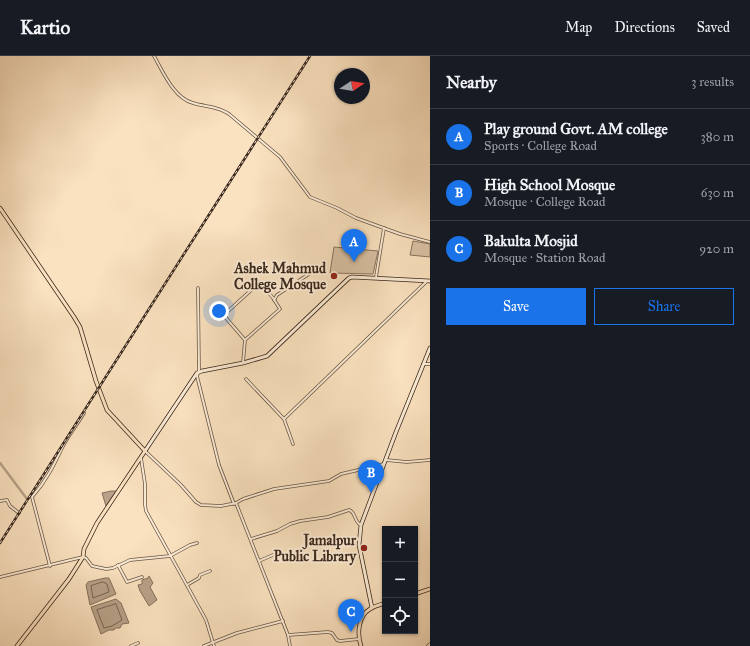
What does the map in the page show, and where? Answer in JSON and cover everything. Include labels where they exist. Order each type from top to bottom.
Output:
[{"type":"main road","points":[[0,208],[80,328],[107,410],[145,451]]},
{"type":"main road","points":[[17,646],[70,579],[83,557],[84,549],[97,524],[197,373],[202,370],[243,363],[267,356],[349,278],[376,277],[428,281]]},
{"type":"main road","points":[[372,608],[359,545],[361,525],[430,348]]},
{"type":"main road","points":[[418,593],[430,590]]},
{"type":"main road","points":[[361,646],[358,630],[363,616],[372,608],[382,604]]},
{"type":"street","points":[[154,56],[172,87],[181,96],[188,101],[221,110],[229,114],[280,157],[310,197],[337,208],[356,218],[400,234],[430,242]]},
{"type":"street","points":[[376,277],[384,228]]},
{"type":"street","points":[[274,300],[277,296],[312,272]]},
{"type":"street","points":[[284,419],[428,281]]},
{"type":"street","points":[[243,363],[245,340],[280,309],[260,282],[225,314],[226,318],[245,340]]},
{"type":"street","points":[[198,288],[199,370],[197,373],[219,465],[283,621],[290,646]]},
{"type":"street","points":[[271,296],[277,296]]},
{"type":"street","points":[[423,364],[430,364]]},
{"type":"street","points":[[246,379],[284,419],[293,444]]},
{"type":"street","points":[[50,566],[32,497],[43,485],[62,448],[84,413]]},
{"type":"street","points":[[145,451],[181,485],[196,502],[201,505],[211,506],[235,503],[274,489],[329,481],[342,474],[384,464]]},
{"type":"street","points":[[141,458],[146,511],[206,620],[214,646]]},
{"type":"street","points":[[386,460],[407,462],[430,460]]},
{"type":"street","points":[[0,501],[7,500],[10,506],[19,513]]},
{"type":"street","points":[[250,539],[277,532],[290,524],[300,521],[328,517],[349,510],[353,512],[357,523],[361,525]]},
{"type":"street","points":[[0,577],[83,557],[86,558],[92,566],[106,569],[113,568],[130,560],[170,556],[190,545],[197,543]]},
{"type":"street","points":[[259,561],[273,555]]},
{"type":"street","points":[[118,565],[127,582],[142,577]]},
{"type":"street","points":[[187,585],[199,578],[200,575],[210,571]]},
{"type":"street","points":[[204,646],[237,633],[283,621]]},
{"type":"street","points":[[288,635],[328,632],[332,633],[340,641],[359,639]]},
{"type":"street","points":[[131,646],[138,643]]},
{"type":"shaded area","points":[[413,241],[430,244],[430,257],[410,255]]},
{"type":"shaded area","points":[[334,247],[378,251],[373,274],[330,273]]},
{"type":"water","points":[[116,491],[106,506],[102,493]]},
{"type":"water","points":[[149,576],[153,583],[150,587],[157,600],[149,606],[138,585],[142,584],[142,580],[148,578]]},
{"type":"water","points":[[109,578],[116,594],[90,605],[86,585],[88,582]]},
{"type":"water","points":[[116,599],[121,603],[129,623],[122,624],[120,628],[109,630],[101,634],[91,607]]},
{"type":"waterway","points":[[0,463],[27,499]]},
{"type":"railway","points":[[0,543],[310,56]]},
{"type":"place","name":"Play ground Govt. AM college","points":[[354,262]]},
{"type":"place","name":"Ashek Mahmud College Mosque","points":[[334,276]]},
{"type":"place","name":"High School Mosque","points":[[371,493]]},
{"type":"place","name":"Jamalpur Public Library","points":[[364,548]]},
{"type":"place","name":"Bakulta Mosjid","points":[[351,632]]}]
